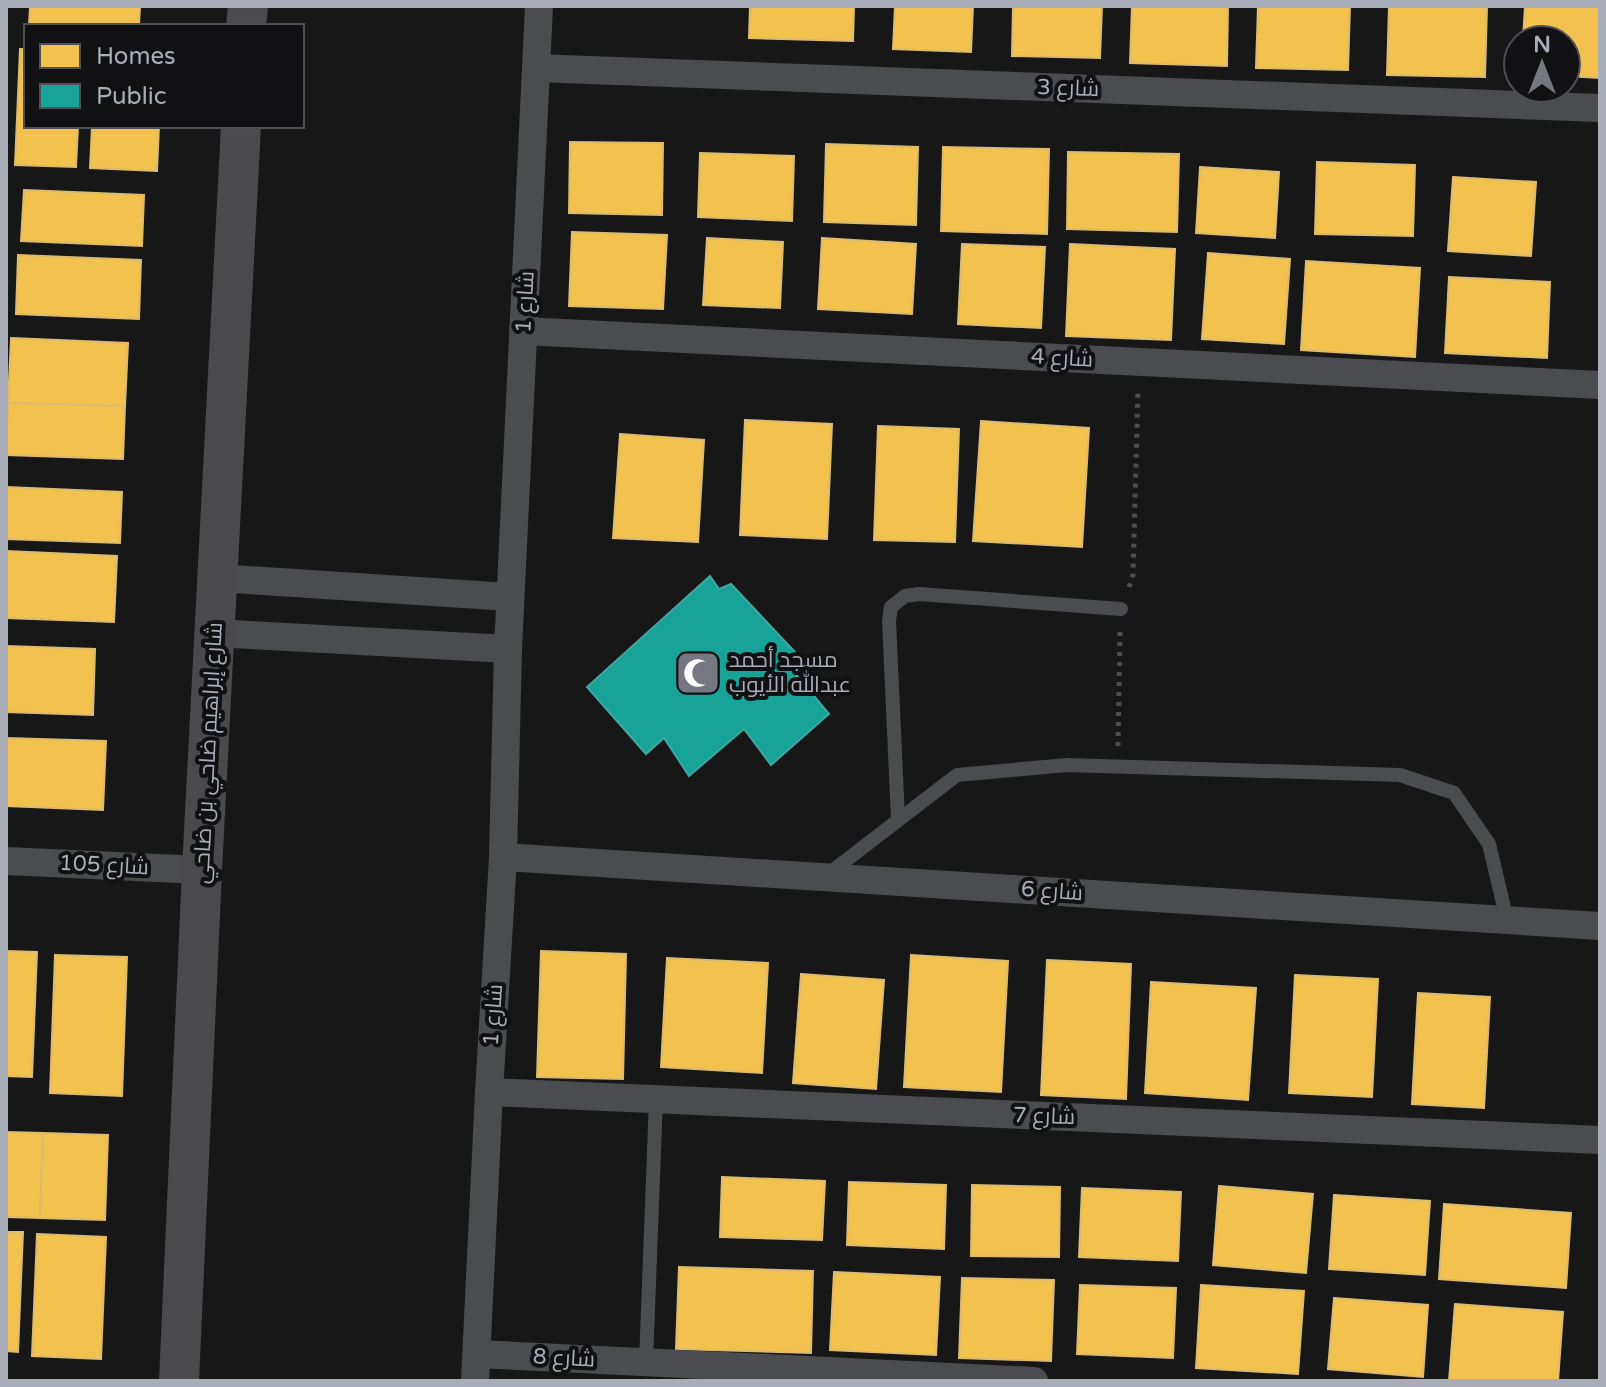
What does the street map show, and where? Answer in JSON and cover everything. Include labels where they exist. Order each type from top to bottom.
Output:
[{"type":"street","name":"شارع 1","points":[[476,1368],[503,857],[510,597],[539,6]]},
{"type":"street","name":"شارع 3","points":[[536,68],[1600,108]]},
{"type":"street","name":"شارع إبراهيم ضاحي بن ضاحي","points":[[179,1381],[241,128]]},
{"type":"street","name":"شارع 4","points":[[523,331],[1600,385]]},
{"type":"street","points":[[217,578],[510,597]]},
{"type":"street","points":[[214,633],[508,649]]},
{"type":"street","name":"شارع 6","points":[[503,857],[1600,926]]},
{"type":"street","name":"شارع 105","points":[[6,861],[202,870]]},
{"type":"street","name":"شارع 7","points":[[489,1092],[1600,1140]]},
{"type":"street","name":"شارع 8","points":[[476,1368],[646,1362],[1034,1381]]},
{"type":"lane","points":[[898,819],[889,621],[891,607],[905,596],[919,594],[1121,609]]},
{"type":"lane","points":[[824,877],[957,775],[1067,765],[1400,775],[1454,793],[1489,844],[1507,920]]},
{"type":"lane","points":[[646,1362],[656,1099]]},
{"type":"path","points":[[1117,767],[1121,609],[1133,575],[1139,362]]},
{"type":"building: Homes","points":[[30,6],[140,6],[139,24],[29,24]]},
{"type":"building: Homes","points":[[750,6],[854,6],[853,41],[749,38]]},
{"type":"building: Homes","points":[[895,6],[973,6],[971,52],[893,49]]},
{"type":"building: Homes","points":[[1013,6],[1102,6],[1100,58],[1012,56]]},
{"type":"building: Homes","points":[[1132,6],[1228,6],[1227,66],[1130,63]]},
{"type":"building: Homes","points":[[1258,6],[1350,6],[1348,70],[1256,68]]},
{"type":"building: Homes","points":[[1389,6],[1487,6],[1485,77],[1387,75]]},
{"type":"building: Homes","points":[[1525,6],[1600,6],[1600,78],[1582,77],[1582,24],[1524,24]]},
{"type":"building: Homes","points":[[20,49],[24,49],[24,128],[78,128],[76,167],[15,165]]},
{"type":"building: Homes","points":[[92,128],[159,128],[157,171],[90,168]]},
{"type":"building: Homes","points":[[570,142],[663,143],[662,215],[569,213]]},
{"type":"building: Homes","points":[[826,144],[918,147],[916,225],[824,222]]},
{"type":"building: Homes","points":[[943,147],[1049,149],[1047,234],[941,231]]},
{"type":"building: Homes","points":[[1068,152],[1179,154],[1177,232],[1067,229]]},
{"type":"building: Homes","points":[[700,153],[794,156],[792,221],[698,217]]},
{"type":"building: Homes","points":[[1317,162],[1415,165],[1413,236],[1315,234]]},
{"type":"building: Homes","points":[[1200,167],[1279,172],[1275,238],[1196,233]]},
{"type":"building: Homes","points":[[1453,177],[1536,182],[1531,256],[1448,251]]},
{"type":"building: Homes","points":[[24,190],[144,195],[142,246],[21,241]]},
{"type":"building: Homes","points":[[572,232],[667,235],[663,309],[569,306]]},
{"type":"building: Homes","points":[[707,238],[783,242],[780,308],[703,305]]},
{"type":"building: Homes","points":[[822,238],[916,244],[912,314],[818,309]]},
{"type":"building: Homes","points":[[962,244],[1045,247],[1041,328],[958,324]]},
{"type":"building: Homes","points":[[1070,244],[1175,249],[1171,340],[1066,336]]},
{"type":"building: Homes","points":[[1208,253],[1290,259],[1284,344],[1202,339]]},
{"type":"building: Homes","points":[[18,255],[141,260],[139,319],[16,314]]},
{"type":"building: Homes","points":[[1306,261],[1420,268],[1415,357],[1301,350]]},
{"type":"building: Homes","points":[[1449,277],[1550,282],[1547,358],[1445,353]]},
{"type":"building: Homes","points":[[11,338],[128,343],[125,406],[8,403]]},
{"type":"building: Homes","points":[[8,403],[125,406],[123,459],[6,455]]},
{"type":"building: Homes","points":[[745,420],[832,424],[827,539],[740,535]]},
{"type":"building: Homes","points":[[981,421],[1089,428],[1082,547],[973,541]]},
{"type":"building: Homes","points":[[878,426],[959,429],[955,542],[874,540]]},
{"type":"building: Homes","points":[[620,434],[704,440],[698,542],[613,538]]},
{"type":"building: Homes","points":[[6,487],[122,492],[120,543],[6,539]]},
{"type":"building: Homes","points":[[6,551],[117,556],[114,622],[6,618]]},
{"type":"building: Homes","points":[[6,646],[95,649],[93,715],[6,712]]},
{"type":"building: Homes","points":[[6,738],[106,741],[103,810],[6,806]]},
{"type":"building: Homes","points":[[6,951],[37,952],[32,1077],[6,1076]]},
{"type":"building: Homes","points":[[541,951],[626,954],[623,1079],[537,1077]]},
{"type":"building: Homes","points":[[55,955],[127,957],[122,1096],[50,1093]]},
{"type":"building: Homes","points":[[911,955],[1008,961],[1001,1092],[904,1087]]},
{"type":"building: Homes","points":[[667,958],[768,963],[762,1073],[661,1067]]},
{"type":"building: Homes","points":[[1047,960],[1131,964],[1126,1099],[1041,1095]]},
{"type":"building: Homes","points":[[801,974],[884,980],[876,1089],[793,1083]]},
{"type":"building: Homes","points":[[1295,975],[1378,979],[1372,1097],[1289,1093]]},
{"type":"building: Homes","points":[[1151,982],[1256,988],[1248,1100],[1145,1093]]},
{"type":"building: Homes","points":[[1418,993],[1490,997],[1484,1108],[1412,1104]]},
{"type":"building: Homes","points":[[6,1132],[43,1133],[40,1218],[6,1217]]},
{"type":"building: Homes","points":[[43,1133],[108,1135],[105,1220],[40,1218]]},
{"type":"building: Homes","points":[[722,1177],[825,1181],[822,1240],[720,1237]]},
{"type":"building: Homes","points":[[849,1182],[946,1185],[944,1249],[847,1245]]},
{"type":"building: Homes","points":[[972,1185],[1060,1187],[1059,1257],[971,1256]]},
{"type":"building: Homes","points":[[1219,1186],[1313,1194],[1306,1273],[1213,1265]]},
{"type":"building: Homes","points":[[1082,1188],[1181,1192],[1178,1261],[1079,1257]]},
{"type":"building: Homes","points":[[1334,1195],[1430,1201],[1425,1275],[1329,1269]]},
{"type":"building: Homes","points":[[1444,1204],[1571,1213],[1566,1288],[1439,1279]]},
{"type":"building: Homes","points":[[6,1232],[23,1232],[18,1352],[6,1351]]},
{"type":"building: Homes","points":[[37,1234],[106,1237],[101,1359],[32,1356]]},
{"type":"building: Homes","points":[[679,1267],[813,1271],[811,1353],[676,1349]]},
{"type":"building: Homes","points":[[834,1272],[940,1277],[936,1355],[830,1350]]},
{"type":"building: Homes","points":[[962,1278],[1054,1280],[1051,1361],[959,1358]]},
{"type":"building: Homes","points":[[1080,1285],[1176,1288],[1173,1358],[1077,1354]]},
{"type":"building: Homes","points":[[1201,1285],[1304,1291],[1298,1374],[1196,1368]]},
{"type":"building: Homes","points":[[1334,1298],[1428,1305],[1423,1377],[1328,1369]]},
{"type":"building: Homes","points":[[1455,1304],[1563,1312],[1558,1381],[1449,1381]]},
{"type":"building: Public","name":"مسجد أحمد عبدالله الأيوب","points":[[710,576],[719,589],[731,584],[795,652],[783,659],[829,714],[771,765],[744,729],[689,776],[664,738],[646,754],[587,687]]},
{"type":"place","name":"مسجد أحمد عبدالله الأيوب","points":[[698,673]]}]
